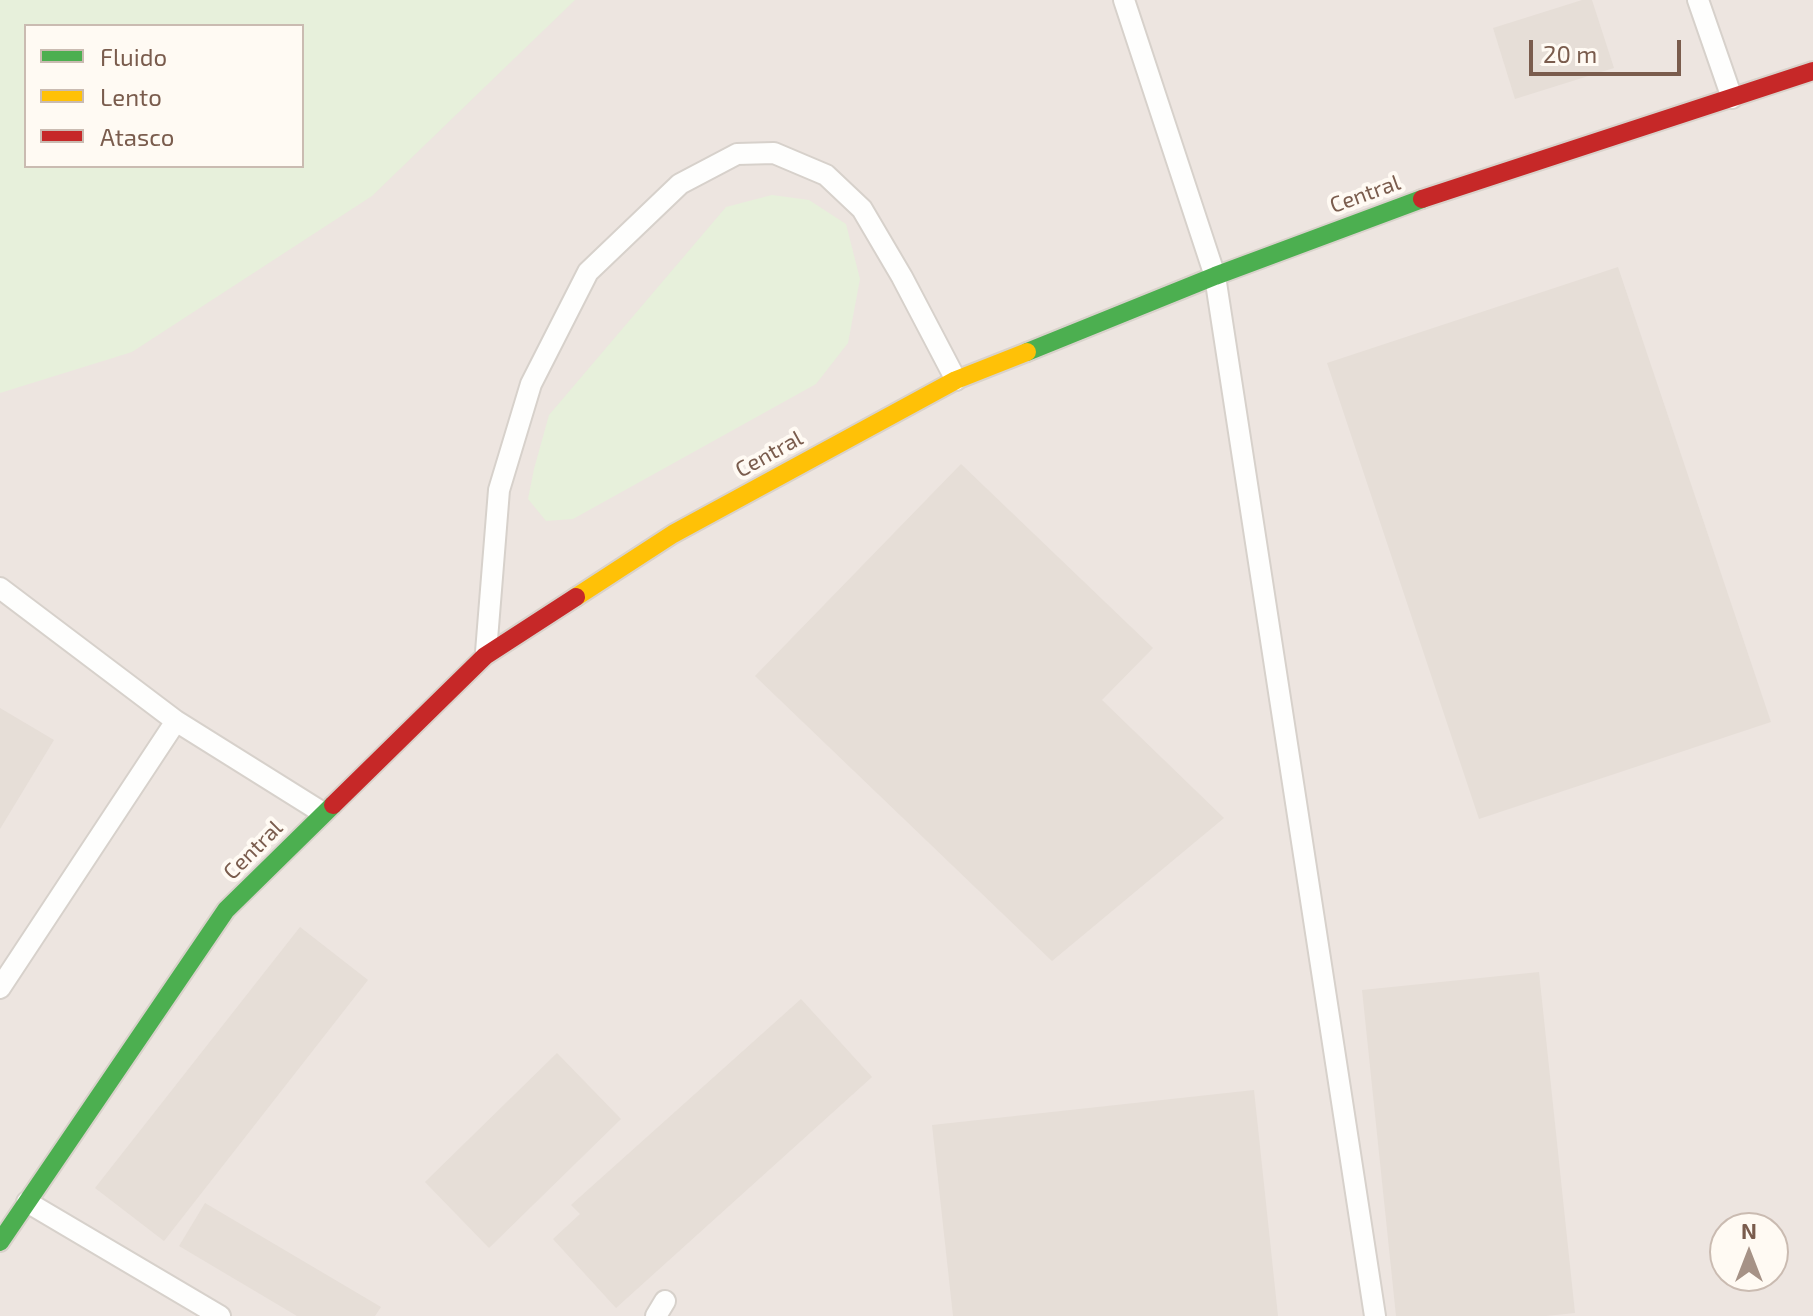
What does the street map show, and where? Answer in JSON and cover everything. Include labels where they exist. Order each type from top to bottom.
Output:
[{"type":"street","name":"Central","points":[[0,1242],[226,910],[485,656],[673,534],[956,380],[1215,276],[1424,198],[1813,71]]},
{"type":"lane","points":[[1124,0],[1215,276],[1375,1316]]},
{"type":"lane","points":[[1698,0],[1732,98]]},
{"type":"lane","points":[[485,656],[499,490],[531,384],[588,272],[680,184],[737,154],[774,153],[826,175],[862,209],[956,380]]},
{"type":"lane","points":[[0,588],[176,721],[323,813]]},
{"type":"lane","points":[[0,988],[176,721]]},
{"type":"lane","points":[[27,1202],[220,1316]]},
{"type":"shaded area","points":[[0,0],[1813,0],[1813,1316],[0,1316]]},
{"type":"green space","points":[[0,0],[575,0],[372,196],[132,352],[0,393]]},
{"type":"green space","points":[[772,195],[809,200],[846,224],[860,279],[848,343],[816,384],[573,519],[546,521],[528,499],[549,415],[726,207]]},
{"type":"building","points":[[1582,0],[1592,0],[1614,68],[1515,99],[1493,28]]},
{"type":"building","points":[[1618,267],[1771,722],[1479,819],[1327,363]]},
{"type":"building","points":[[961,464],[1153,648],[1102,700],[1224,818],[1052,961],[755,676]]},
{"type":"building","points":[[0,708],[54,740],[0,829]]},
{"type":"building","points":[[300,927],[368,980],[164,1241],[95,1188]]},
{"type":"building","points":[[1539,972],[1575,1313],[1546,1316],[1396,1316],[1362,990]]},
{"type":"building","points":[[801,999],[872,1077],[616,1308],[553,1239],[580,1214],[571,1205]]},
{"type":"building","points":[[557,1053],[621,1119],[489,1248],[425,1182]]},
{"type":"building","points":[[1254,1090],[1278,1316],[953,1316],[932,1125]]},
{"type":"building","points":[[205,1203],[381,1307],[375,1316],[297,1316],[179,1246]]},
{"type":"traffic: fast","points":[[1027,352],[1215,276],[1422,199]]},
{"type":"traffic: fast","points":[[0,1242],[226,910],[333,805]]},
{"type":"traffic: slow","points":[[576,597],[673,534],[956,380],[1027,352]]},
{"type":"traffic: jam","points":[[1422,199],[1813,71]]},
{"type":"traffic: jam","points":[[333,805],[485,656],[576,597]]}]
